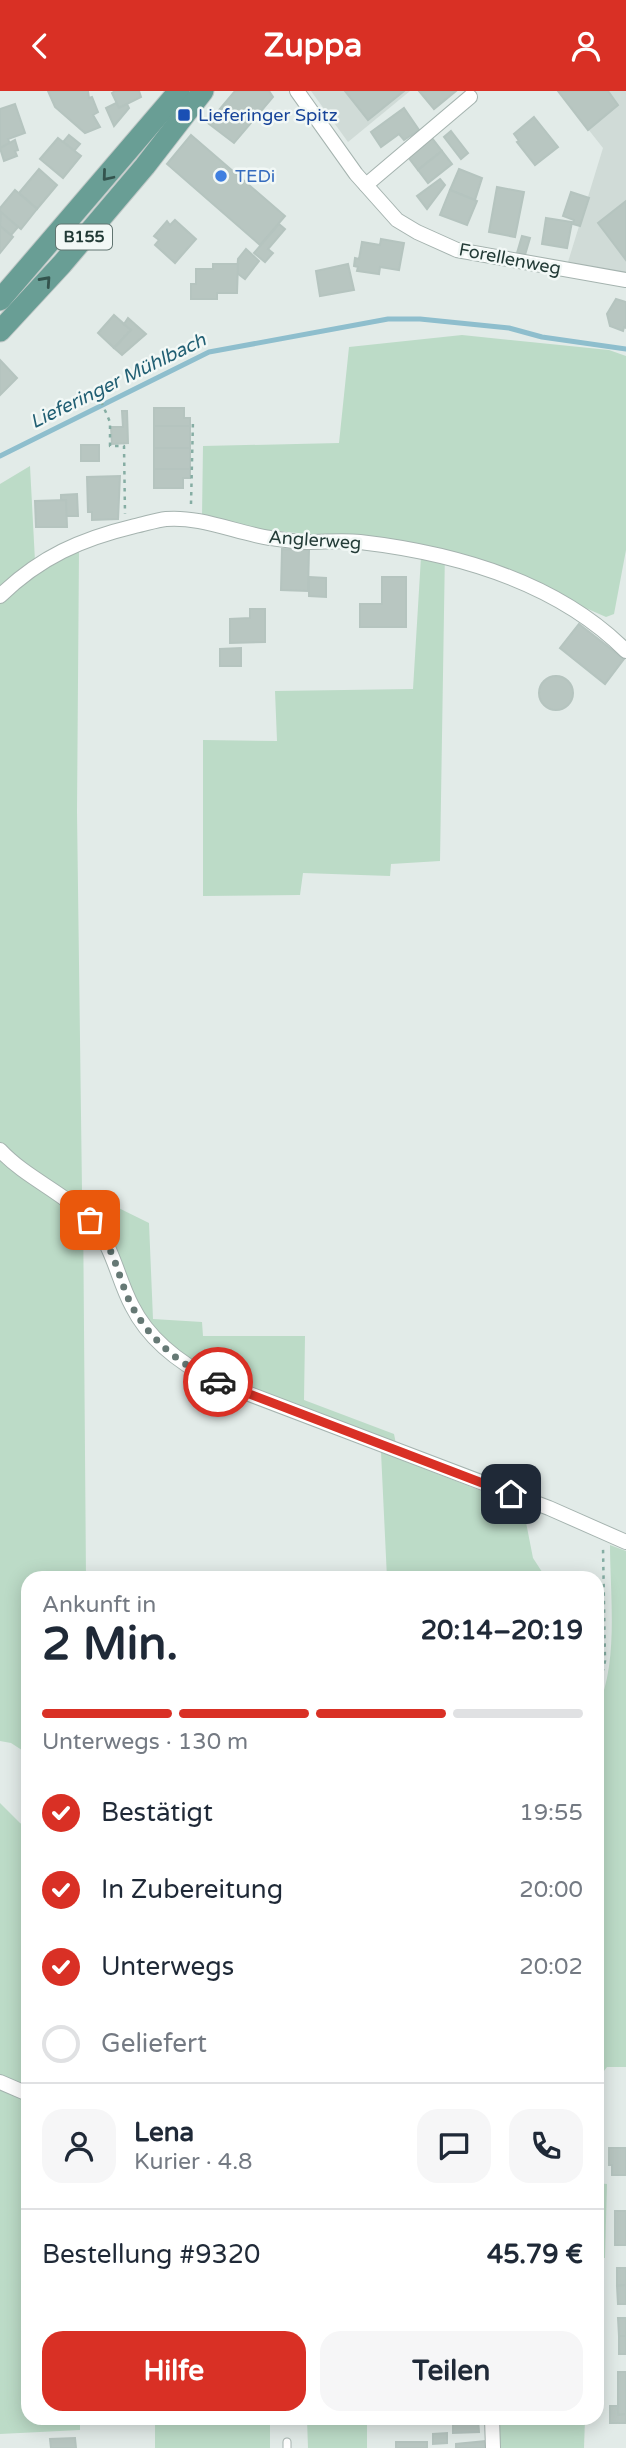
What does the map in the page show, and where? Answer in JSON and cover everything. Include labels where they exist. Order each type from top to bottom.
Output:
[{"type":"main road","name":"B155","points":[[0,300],[179,91]]},
{"type":"main road","name":"B155","points":[[0,331],[62,264],[204,91]]},
{"type":"street","name":"Forellenweg","points":[[297,91],[366,185],[397,220],[417,232],[457,250],[626,280]]},
{"type":"street","points":[[366,185],[470,97]]},
{"type":"street","name":"Anglerweg","points":[[0,596],[36,566],[69,546],[102,534],[167,519],[190,521],[253,535],[304,542],[357,542],[471,563],[533,588],[575,611],[626,651]]},
{"type":"street","points":[[0,1150],[24,1173],[52,1190],[90,1220],[110,1250],[131,1306],[144,1327],[176,1358],[193,1370],[215,1381],[549,1509],[626,1542]]},
{"type":"street","points":[[0,2082],[21,2091]]},
{"type":"street","points":[[492,2425],[493,2448]]},
{"type":"path","points":[[98,394],[110,422],[110,446],[124,446],[125,529]]},
{"type":"path","points":[[190,521],[193,420]]},
{"type":"path","points":[[603,1534],[604,1571]]},
{"type":"path","points":[[604,1598],[604,1666]]},
{"type":"shaded area","points":[[311,91],[410,91],[348,142]]},
{"type":"shaded area","points":[[558,91],[626,91],[626,275],[568,262],[603,148]]},
{"type":"green space","points":[[462,335],[609,350],[626,356],[626,550],[614,614],[606,617],[477,560],[445,550],[440,861],[391,864],[390,876],[303,873],[300,895],[203,896],[203,740],[277,741],[275,691],[413,689],[421,557],[419,544],[243,528],[202,517],[203,446],[339,443],[349,347]]},
{"type":"green space","points":[[30,466],[35,561],[79,550],[77,812],[82,1190],[149,1223],[153,1319],[202,1322],[203,1336],[305,1336],[304,1400],[394,1434],[396,1444],[206,1370],[178,1350],[146,1317],[109,1239],[83,1203],[86,1571],[21,1571],[21,1749],[11,1743],[0,1741],[0,484]]},
{"type":"green space","points":[[381,1452],[523,1507],[533,1558],[541,1571],[387,1571]]},
{"type":"green space","points":[[610,1545],[626,1551],[626,2067],[607,2067],[604,2071],[604,1691],[611,1650]]},
{"type":"green space","points":[[0,1803],[21,1824],[21,2425],[80,2425],[80,2430],[0,2434]]},
{"type":"green space","points":[[604,2184],[607,2184],[604,2258]]},
{"type":"green space","points":[[155,2425],[270,2425],[270,2448],[155,2448]]},
{"type":"green space","points":[[307,2425],[367,2425],[367,2448],[308,2448]]},
{"type":"green space","points":[[496,2425],[585,2425],[584,2448],[496,2448]]},
{"type":"building","points":[[48,91],[88,91],[89,98],[92,97],[98,112],[93,115],[100,127],[85,133],[55,107]]},
{"type":"building","points":[[139,91],[141,97],[119,108],[112,93]]},
{"type":"building","points":[[235,91],[269,91],[273,97],[234,143],[208,123]]},
{"type":"building","points":[[345,91],[404,91],[368,120]]},
{"type":"building","points":[[419,91],[456,91],[434,109]]},
{"type":"building","points":[[558,91],[608,91],[618,105],[588,130]]},
{"type":"building","points":[[116,103],[119,108],[127,104],[129,108],[114,126],[106,108]]},
{"type":"building","points":[[15,104],[25,133],[8,139],[10,144],[0,148],[0,109]]},
{"type":"building","points":[[404,108],[419,130],[404,140],[399,134],[381,147],[371,132]]},
{"type":"building","points":[[534,117],[558,147],[535,165],[514,134]]},
{"type":"building","points":[[451,131],[468,153],[461,159],[444,137]]},
{"type":"building","points":[[69,135],[80,144],[74,151],[63,142]]},
{"type":"building","points":[[191,135],[285,216],[260,245],[167,164]]},
{"type":"building","points":[[58,138],[81,156],[63,178],[40,159]]},
{"type":"building","points":[[432,138],[442,151],[418,170],[408,157]]},
{"type":"building","points":[[15,140],[17,156],[4,161],[0,148]]},
{"type":"building","points":[[442,151],[452,164],[428,183],[418,170]]},
{"type":"building","points":[[39,169],[57,185],[37,209],[19,193]]},
{"type":"building","points":[[459,169],[482,178],[475,200],[450,190]]},
{"type":"building","points":[[440,179],[445,185],[427,209],[417,196]]},
{"type":"building","points":[[497,187],[524,192],[515,237],[489,232]]},
{"type":"building","points":[[15,190],[37,209],[21,229],[0,212],[0,208]]},
{"type":"building","points":[[450,190],[477,201],[467,225],[440,215]]},
{"type":"building","points":[[571,192],[589,198],[580,226],[573,224],[574,220],[563,216]]},
{"type":"building","points":[[626,201],[626,260],[598,223]]},
{"type":"building","points":[[1,212],[18,227],[11,235],[0,226]]},
{"type":"building","points":[[546,218],[572,222],[567,248],[542,244]]},
{"type":"building","points":[[175,220],[196,239],[175,263],[155,245],[159,240],[154,236],[167,221],[170,225]]},
{"type":"building","points":[[279,224],[285,229],[268,249],[273,253],[265,262],[254,253]]},
{"type":"building","points":[[0,226],[13,237],[0,253]]},
{"type":"building","points":[[522,236],[530,238],[525,255],[517,253]]},
{"type":"building","points":[[381,239],[404,243],[399,270],[380,267],[379,274],[357,271],[358,267],[354,266],[355,258],[359,259],[362,242],[380,245]]},
{"type":"building","points":[[246,249],[259,261],[245,279],[237,273],[238,259]]},
{"type":"building","points":[[213,264],[238,264],[237,293],[217,293],[217,299],[191,299],[191,284],[196,284],[196,269],[213,269]]},
{"type":"building","points":[[348,264],[354,290],[320,296],[316,271]]},
{"type":"building","points":[[616,299],[626,302],[626,328],[624,327],[623,331],[610,326],[607,314]]},
{"type":"building","points":[[114,315],[131,330],[114,348],[98,333]]},
{"type":"building","points":[[128,318],[146,334],[122,355],[114,348],[131,330],[124,324]]},
{"type":"building","points":[[0,360],[17,378],[0,395]]},
{"type":"building","points":[[154,408],[184,408],[184,418],[190,418],[190,426],[154,426]]},
{"type":"building","points":[[122,411],[127,411],[128,443],[112,444],[111,427],[123,427]]},
{"type":"building","points":[[154,426],[190,426],[190,448],[154,448]]},
{"type":"building","points":[[81,445],[99,445],[99,461],[81,461]]},
{"type":"building","points":[[154,448],[190,448],[190,469],[154,469]]},
{"type":"building","points":[[154,469],[190,469],[190,478],[183,478],[183,488],[154,488]]},
{"type":"building","points":[[120,476],[118,519],[92,520],[92,512],[88,512],[87,477]]},
{"type":"building","points":[[77,494],[78,516],[66,516],[66,500],[61,500],[61,495]]},
{"type":"building","points":[[66,500],[67,527],[36,527],[35,501]]},
{"type":"building","points":[[282,549],[309,550],[308,591],[281,590]]},
{"type":"building","points":[[309,577],[326,578],[326,597],[309,596]]},
{"type":"building","points":[[382,577],[406,577],[406,627],[360,627],[360,604],[382,604]]},
{"type":"building","points":[[250,609],[265,609],[265,642],[230,643],[230,619],[250,618]]},
{"type":"building","points":[[579,624],[624,659],[605,684],[560,648]]},
{"type":"building","points":[[241,648],[241,666],[220,666],[220,649]]},
{"type":"building","points":[[556,676],[568,681],[573,693],[568,705],[556,710],[544,705],[539,693],[544,681]]},
{"type":"building","points":[[609,2148],[626,2148],[626,2175],[612,2175]]},
{"type":"building","points":[[615,2211],[626,2211],[626,2245],[615,2245]]},
{"type":"building","points":[[617,2268],[626,2268],[626,2285],[617,2286]]},
{"type":"building","points":[[626,2285],[626,2304],[618,2304],[617,2286]]},
{"type":"building","points":[[618,2318],[626,2318],[626,2336],[619,2336]]},
{"type":"building","points":[[619,2336],[626,2336],[626,2354],[619,2354]]},
{"type":"building","points":[[618,2372],[626,2372],[626,2414],[618,2415]]},
{"type":"building","points":[[610,2406],[618,2406],[618,2415],[626,2414],[626,2423],[610,2423]]},
{"type":"building","points":[[453,2425],[478,2425],[479,2432],[453,2433]]},
{"type":"building","points":[[447,2433],[447,2443],[433,2444],[433,2434]]},
{"type":"building","points":[[75,2438],[76,2448],[51,2448],[50,2439]]},
{"type":"building","points":[[485,2441],[485,2448],[456,2448],[456,2444]]},
{"type":"building","points":[[396,2442],[427,2442],[427,2448],[396,2448]]},
{"type":"waterway","name":"Lieferinger Mühlbach","points":[[0,456],[209,352],[388,319],[420,319],[509,328],[542,337],[626,349]]},
{"type":"way so far","points":[[90,1220],[110,1250],[131,1306],[144,1327],[176,1358],[218,1382]]},
{"type":"place","name":"Lieferinger Spitz","points":[[184,115]]},
{"type":"place","name":"TEDi","points":[[221,176]]},
{"type":"route","points":[[218,1382],[511,1494]]}]
